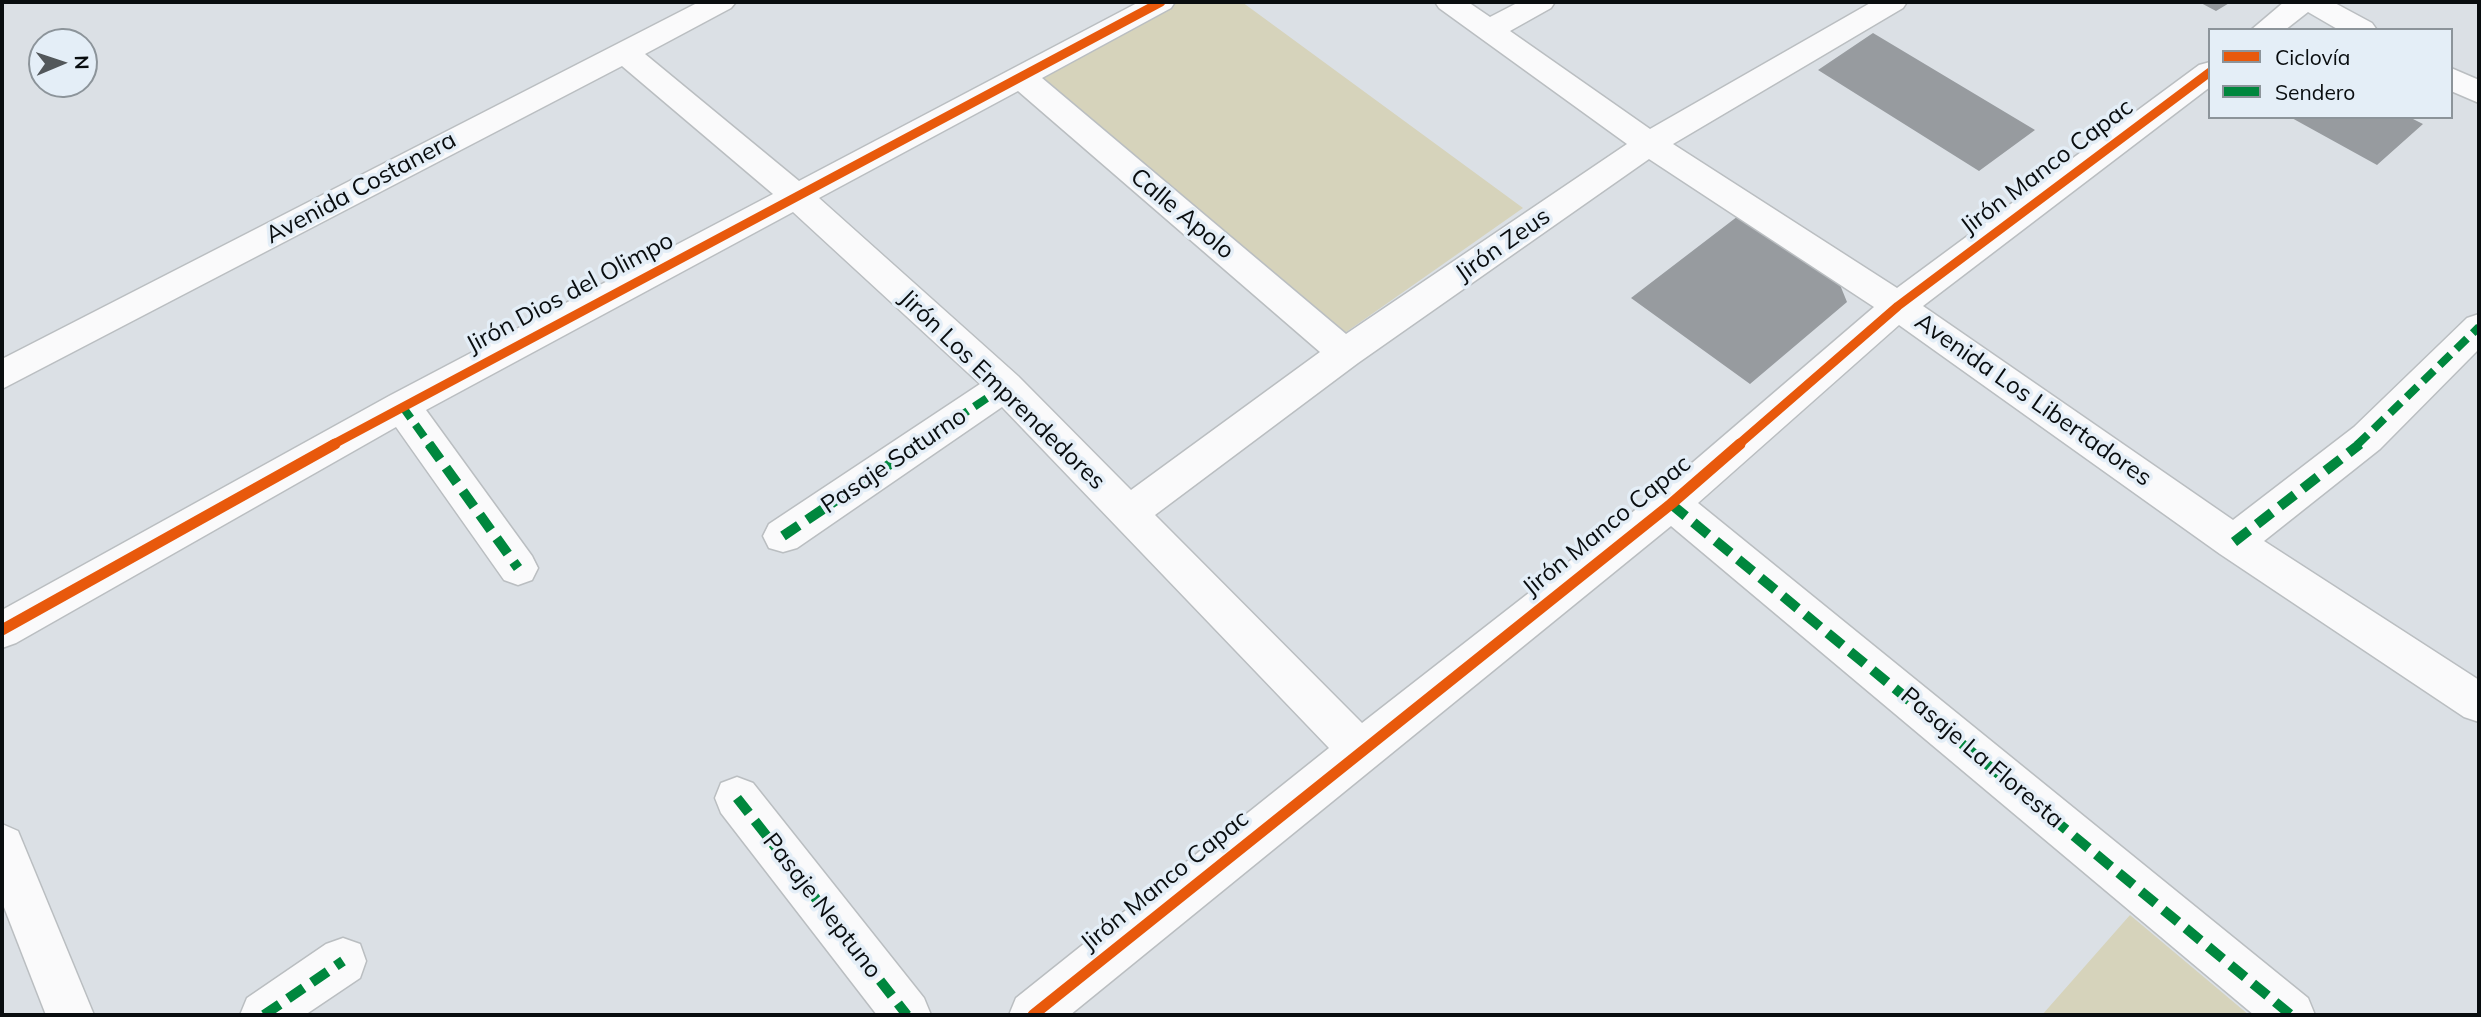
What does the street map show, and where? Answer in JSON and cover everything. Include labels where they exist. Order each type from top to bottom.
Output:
[{"type":"street","name":"Avenida Costanera","points":[[2,375],[721,2]]},
{"type":"street","name":"Jirón Dios del Olimpo","points":[[2,630],[402,405],[797,197],[1019,75],[1161,2]]},
{"type":"street","name":"Avenida Los Libertadores","points":[[1449,2],[1649,144],[1898,306],[2234,542],[2479,703]]},
{"type":"street","points":[[1489,30],[1541,2]]},
{"type":"street","name":"Jirón Zeus","points":[[1129,513],[1345,353],[1649,144],[1893,2]]},
{"type":"street","points":[[2269,28],[2303,2]]},
{"type":"street","points":[[2311,2],[2358,28]]},
{"type":"street","name":"Jirón Los Emprendedores","points":[[623,51],[797,197],[1005,386],[1360,750]]},
{"type":"street","name":"Jirón Manco Capac","points":[[1033,1015],[1360,750],[1671,504],[1898,306],[2208,74]]},
{"type":"street","name":"Calle Apolo","points":[[1019,75],[1345,353]]},
{"type":"street","points":[[2453,79],[2479,93]]},
{"type":"street","points":[[2234,542],[2367,438],[2479,327]]},
{"type":"street","name":"Pasaje Saturno","points":[[783,536],[1005,386]]},
{"type":"street","points":[[402,405],[518,568]]},
{"type":"street","name":"Pasaje La Floresta","points":[[1671,504],[2291,1015]]},
{"type":"street","name":"Pasaje Neptuno","points":[[737,798],[907,1015]]},
{"type":"street","points":[[2,846],[69,1015]]},
{"type":"street","points":[[264,1015],[343,961]]},
{"type":"shaded area","points":[[1178,2],[1242,2],[1523,208],[1342,335],[1029,77]]},
{"type":"shaded area","points":[[2130,915],[2249,1015],[2042,1015]]},
{"type":"building","points":[[2199,2],[2231,2],[2216,11]]},
{"type":"building","points":[[1873,33],[2035,130],[1979,171],[1818,70]]},
{"type":"building","points":[[2294,119],[2413,119],[2423,124],[2377,165]]},
{"type":"building","points":[[1742,213],[1836,275],[1847,302],[1750,384],[1631,298]]},
{"type":"marked path","points":[[2234,542],[2367,438],[2479,327]]},
{"type":"marked path","points":[[783,536],[1005,386]]},
{"type":"marked path","points":[[402,406],[518,568]]},
{"type":"marked path","points":[[1671,504],[2291,1015]]},
{"type":"marked path","points":[[737,798],[907,1015]]},
{"type":"marked path","points":[[264,1015],[343,961]]},
{"type":"cycle path","points":[[2,630],[402,406],[1161,2]]},
{"type":"cycle path","points":[[1033,1015],[1360,750],[1671,504],[1898,306],[2208,74]]}]
